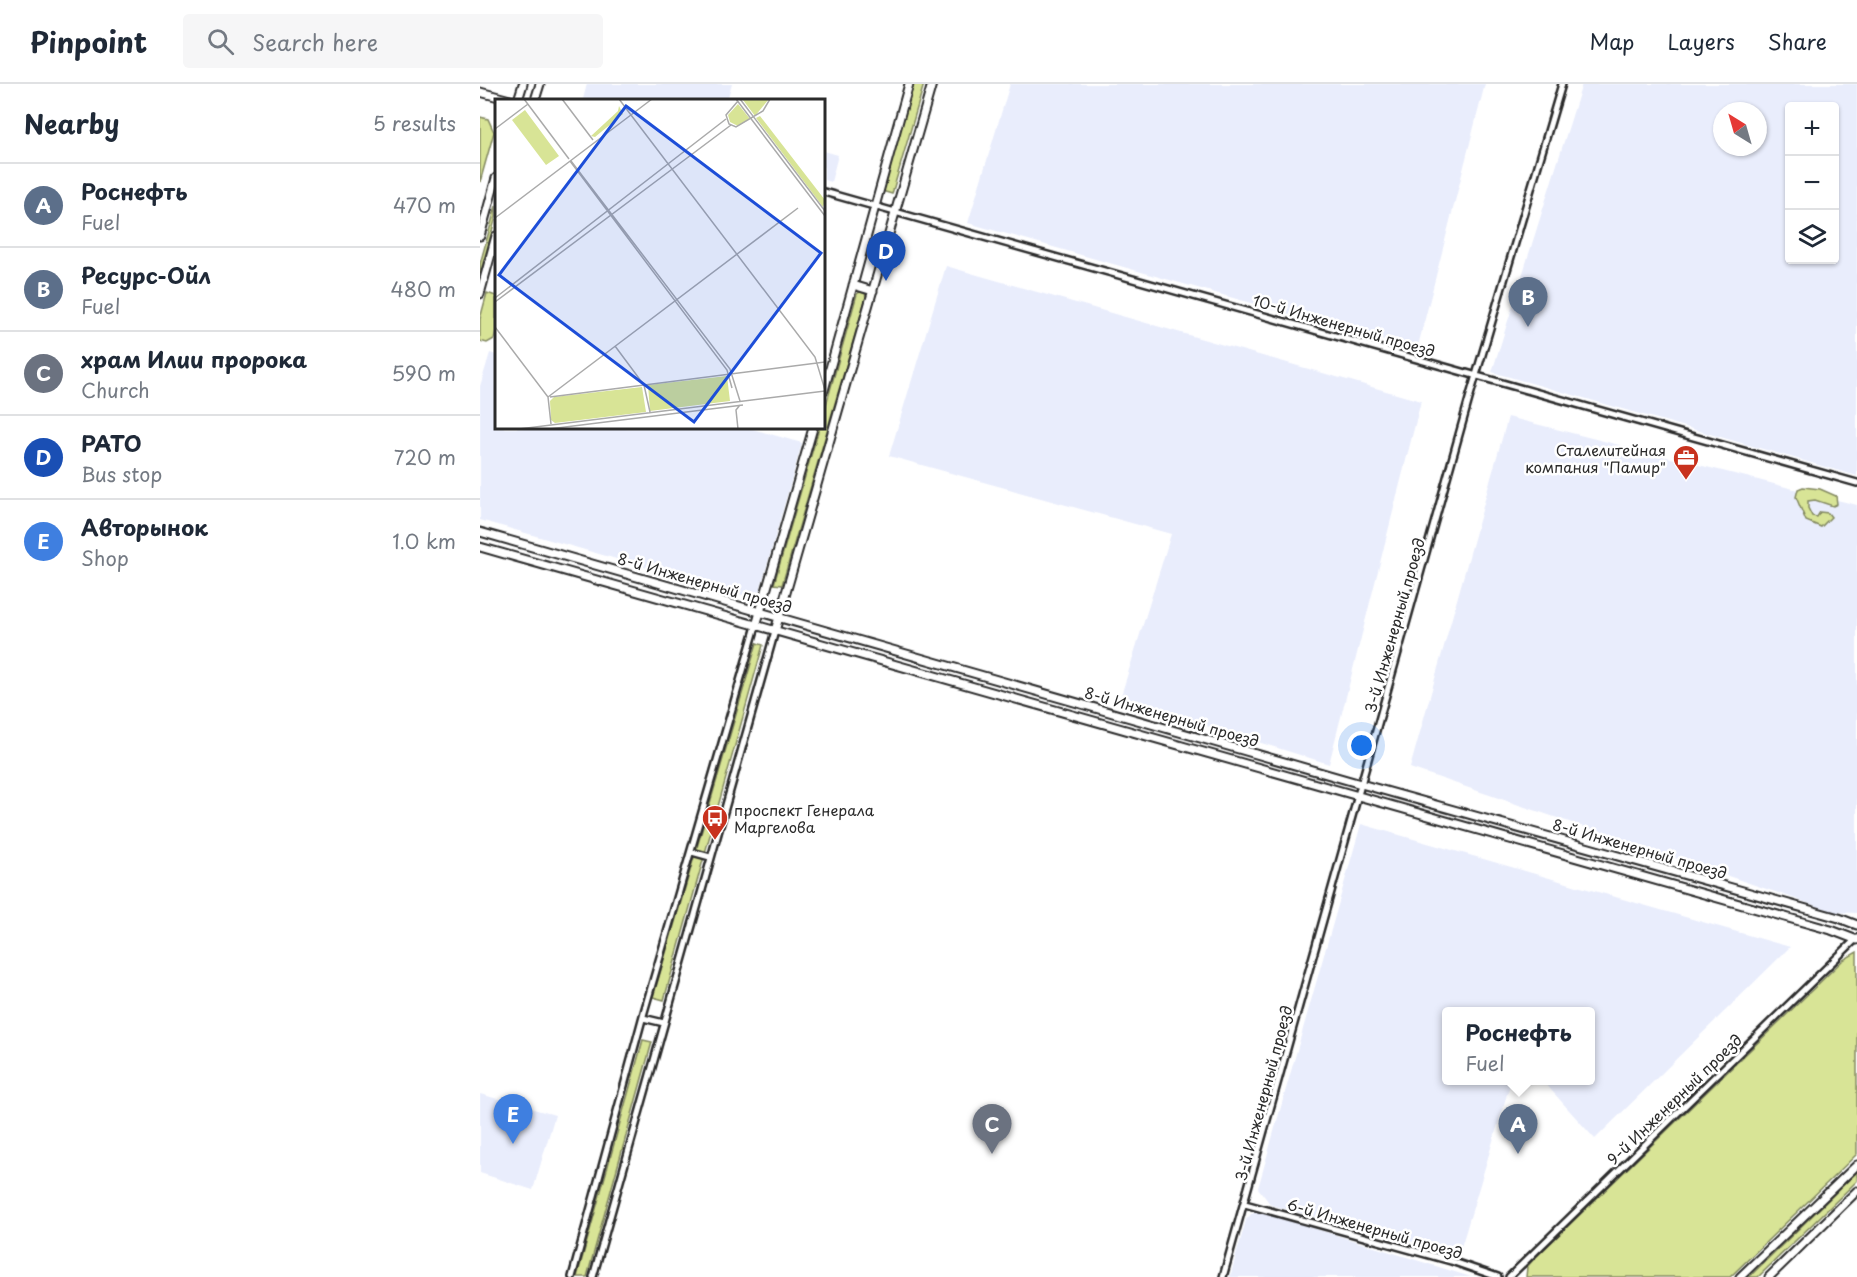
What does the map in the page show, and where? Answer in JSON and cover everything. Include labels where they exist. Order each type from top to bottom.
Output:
[{"type":"street","points":[[518,99],[523,84]]},
{"type":"street","points":[[535,99],[540,84]]},
{"type":"street","points":[[825,386],[909,84]]},
{"type":"street","points":[[593,1277],[710,857],[932,84]]},
{"type":"street","name":"3-й Инженерный проезд","points":[[1223,1277],[1476,375],[1562,84]]},
{"type":"street","points":[[480,92],[506,99]]},
{"type":"street","points":[[480,236],[495,182]]},
{"type":"street","name":"10-й Инженерный проезд","points":[[825,192],[1857,483]]},
{"type":"street","points":[[480,294],[495,240]]},
{"type":"street","points":[[853,285],[873,291]]},
{"type":"street","points":[[572,1277],[643,1018],[813,429]]},
{"type":"street","name":"8-й Инженерный проезд","points":[[480,532],[1857,925]]},
{"type":"street","name":"8-й Инженерный проезд","points":[[480,547],[1808,923],[1857,939]]},
{"type":"street","points":[[709,613],[713,599]]},
{"type":"street","points":[[1252,767],[1256,754]]},
{"type":"street","points":[[691,854],[710,857]]},
{"type":"street","name":"9-й Инженерный проезд","points":[[1509,1277],[1857,939]]},
{"type":"street","points":[[643,1018],[664,1023]]},
{"type":"street","points":[[1740,1277],[1857,1165]]},
{"type":"street","points":[[1769,1277],[1857,1191]]},
{"type":"street","name":"6-й Инженерный проезд","points":[[1245,1204],[1452,1261],[1498,1277]]},
{"type":"shaded area","points":[[587,84],[732,84],[727,99],[583,99]]},
{"type":"shaded area","points":[[1010,84],[1485,84],[1417,350],[968,223]]},
{"type":"shaded area","points":[[1582,84],[1857,84],[1857,476],[1492,372]]},
{"type":"shaded area","points":[[825,151],[838,155],[831,182],[825,180]]},
{"type":"shaded area","points":[[946,266],[1421,401],[1329,764],[1120,699],[1171,534],[889,456]]},
{"type":"shaded area","points":[[490,353],[495,355],[495,429],[753,429],[802,443],[760,590],[753,598],[480,520],[480,386]]},
{"type":"shaded area","points":[[1508,417],[1857,505],[1857,913],[1834,912],[1410,768]]},
{"type":"shaded area","points":[[1361,824],[1790,947],[1595,1139],[1547,1085],[1595,1085],[1595,1007],[1442,1007],[1442,1085],[1510,1085],[1459,1254],[1271,1205],[1258,1188]]},
{"type":"shaded area","points":[[480,1094],[555,1115],[533,1190],[480,1173]]},
{"type":"shaded area","points":[[1258,1212],[1471,1277],[1230,1277],[1246,1220],[1251,1214]]},
{"type":"green space","points":[[914,84],[924,84],[892,194],[882,191]]},
{"type":"green space","points":[[480,117],[488,119],[494,132],[480,182]]},
{"type":"green space","points":[[495,210],[495,221],[480,274],[480,264]]},
{"type":"green space","points":[[487,293],[495,296],[495,334],[494,339],[487,343],[480,341],[480,319]]},
{"type":"green space","points":[[865,293],[866,297],[782,585],[774,584],[819,429],[825,429],[825,408],[857,294]]},
{"type":"green space","points":[[1803,487],[1820,489],[1836,496],[1837,504],[1833,506],[1815,500],[1808,501],[1808,508],[1812,516],[1817,517],[1820,512],[1828,513],[1831,517],[1821,527],[1806,521],[1796,497],[1798,489]]},
{"type":"green space","points":[[757,643],[763,645],[664,1000],[653,997]]},
{"type":"green space","points":[[1857,952],[1857,1154],[1730,1277],[1526,1277],[1527,1267],[1533,1260],[1843,960]]},
{"type":"green space","points":[[643,1040],[652,1042],[587,1277],[577,1277]]},
{"type":"green space","points":[[1857,1172],[1857,1181],[1758,1277],[1749,1277]]},
{"type":"place","name":"РАТО","points":[[886,281]]},
{"type":"place","name":"Ресурс-Ойл","points":[[1528,327]]},
{"type":"place","name":"Сталелитейная компания \"Памир\"","points":[[1686,481]]},
{"type":"place","name":"проспект Генерала Маргелова","points":[[715,841]]},
{"type":"place","name":"Авторынок","points":[[513,1144]]},
{"type":"place","name":"храм Илии пророка","points":[[992,1154]]},
{"type":"place","name":"Роснефть","points":[[1518,1154]]}]
